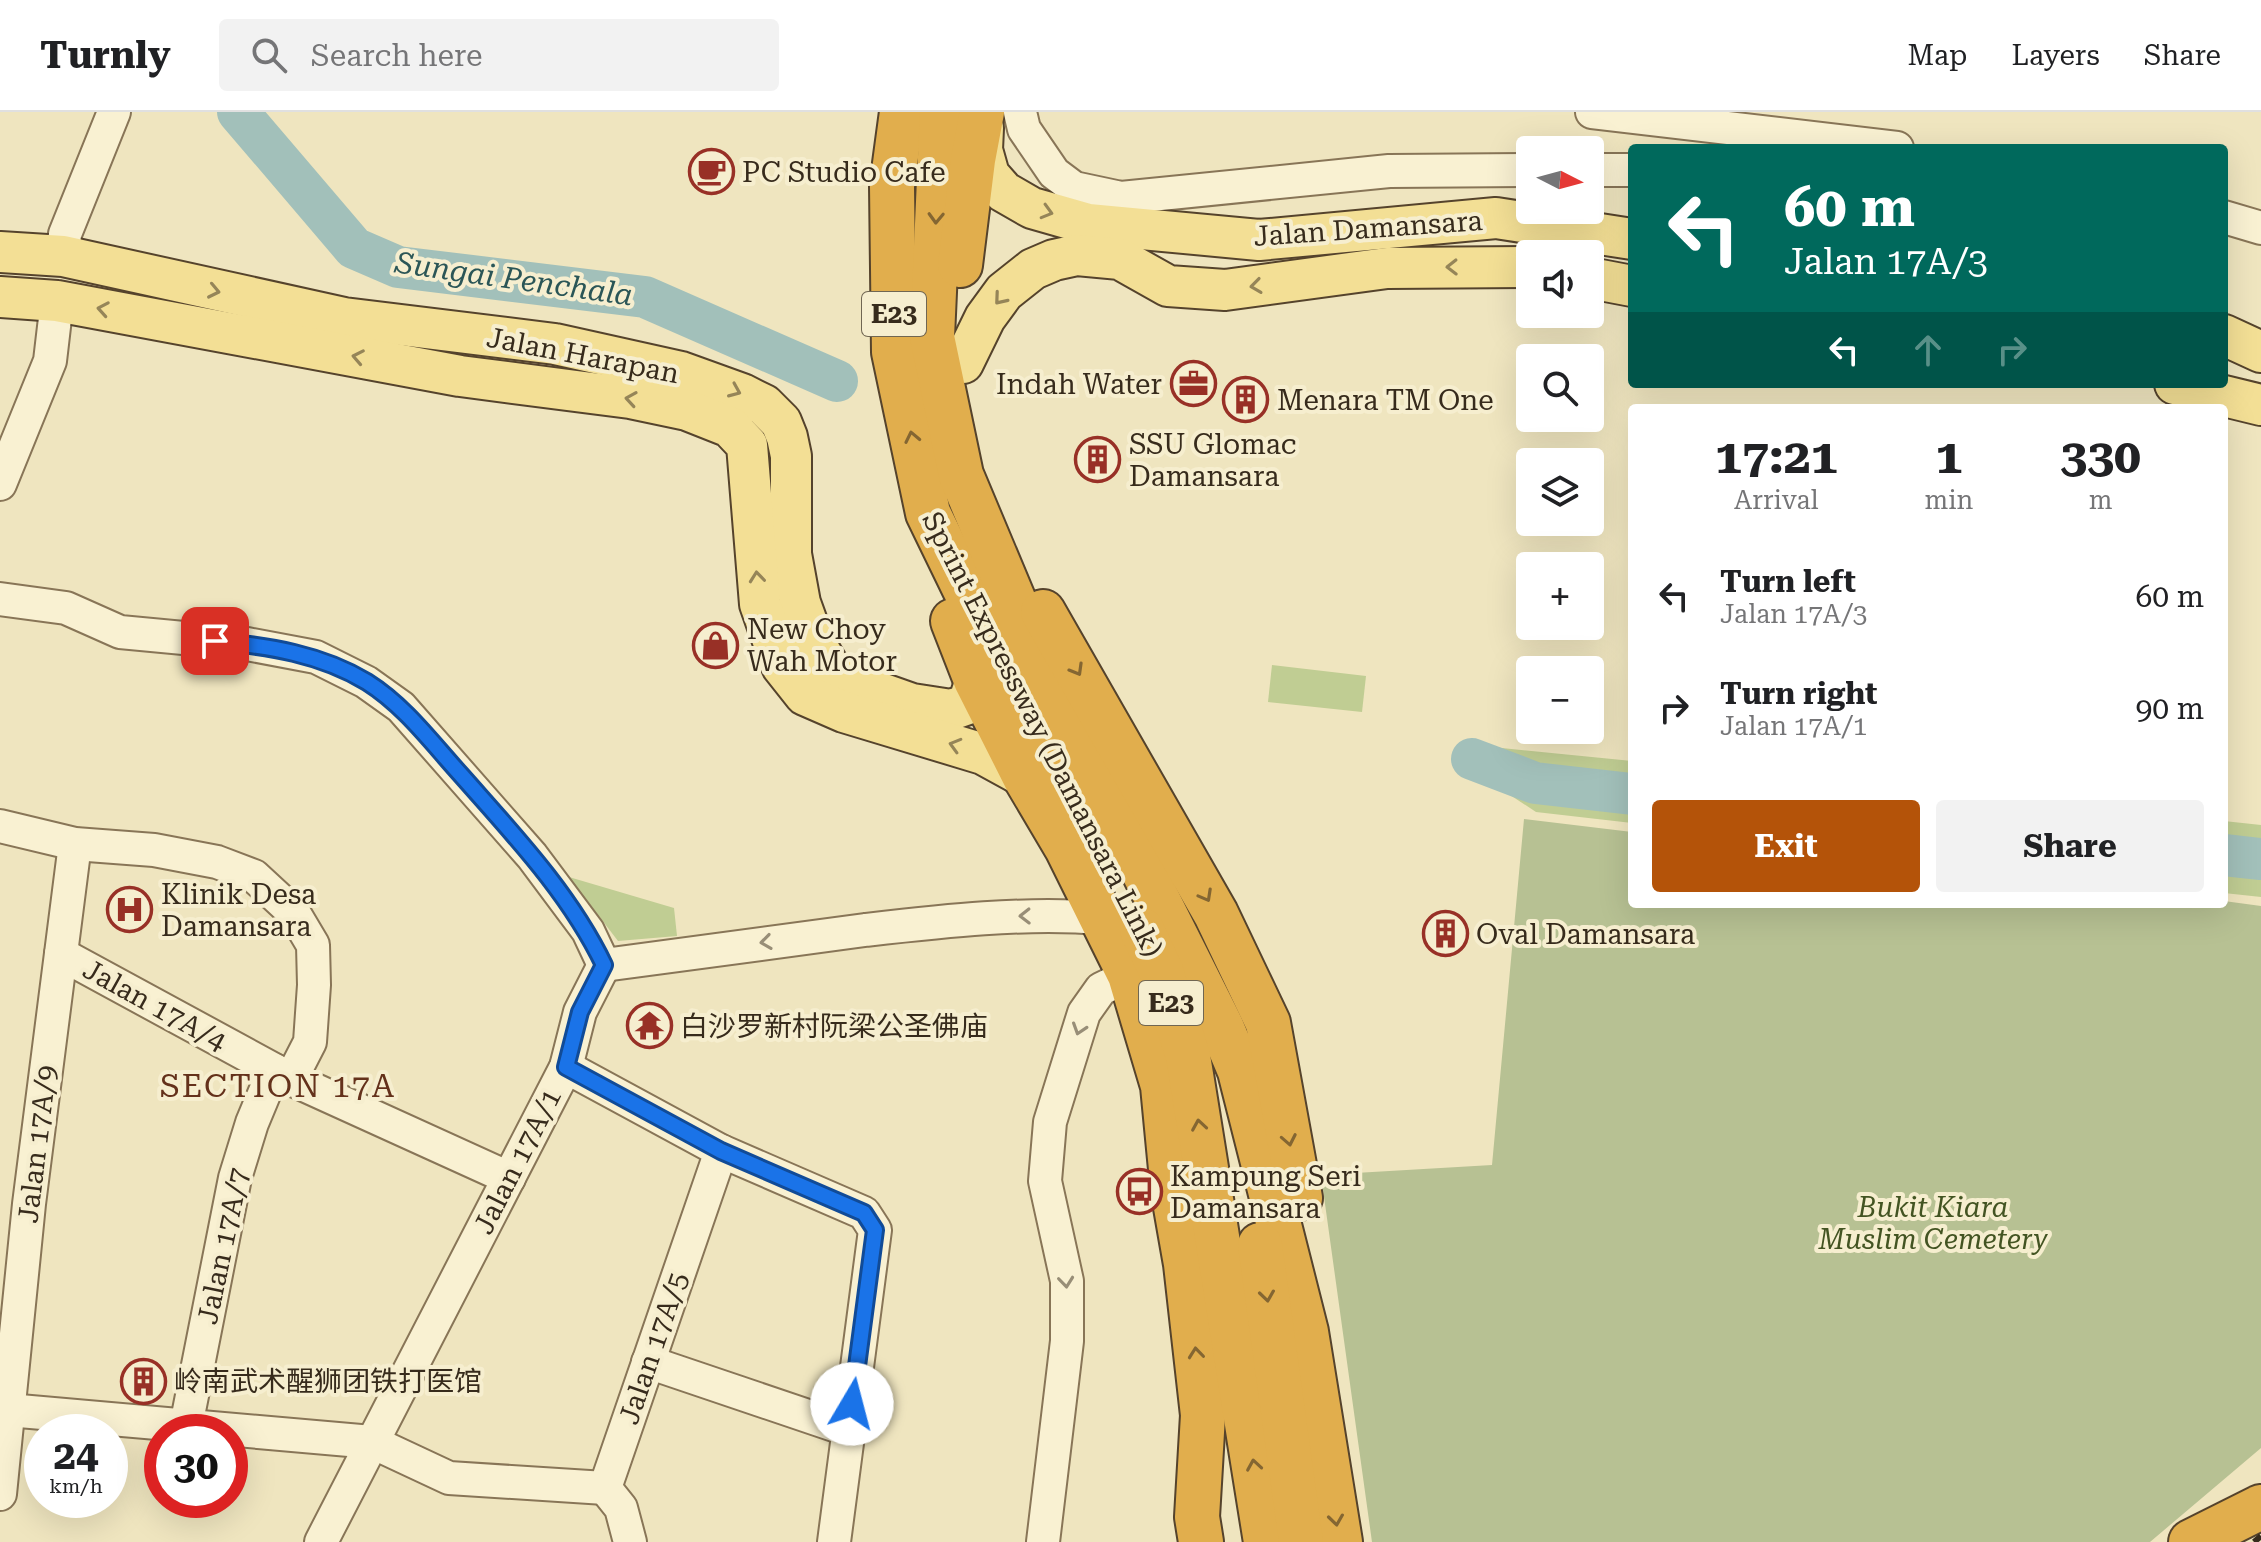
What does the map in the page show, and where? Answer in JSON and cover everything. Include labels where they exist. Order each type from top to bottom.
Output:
[{"type":"highway","name":"Sprint Expressway (Damansara Link)","points":[[902,112],[892,186],[894,352],[928,513],[995,651],[1115,870],[1161,971],[1188,1056],[1266,1542]]},
{"type":"highway","name":"Sprint Expressway (Damansara Link)","points":[[942,112],[932,337],[961,475],[1044,673],[1221,1026],[1240,1071],[1306,1332],[1340,1542]]},
{"type":"highway","points":[[983,112],[973,160],[960,264],[958,313],[963,363],[998,505],[1042,611],[1216,914],[1268,1023],[1307,1233],[1309,1290],[1306,1332]]},
{"type":"highway","points":[[928,513],[953,622],[976,680],[1025,777],[1067,848],[1130,975],[1163,1086],[1173,1190],[1186,1264],[1203,1415],[1206,1536]]},
{"type":"highway","points":[[1221,1026],[1245,1138],[1301,1542]]},
{"type":"highway","points":[[2191,1542],[2261,1507]]},
{"type":"highway","points":[[2236,1542],[2261,1520]]},
{"type":"main road","name":"Jalan Damansara","points":[[983,112],[982,150],[989,175],[1004,192],[1032,208],[1088,224],[1259,240],[1496,218],[1628,238]]},
{"type":"main road","points":[[1120,259],[1135,251],[1223,250],[1259,240]]},
{"type":"main road","name":"Jalan Harapan","points":[[0,252],[63,256],[344,318],[555,344],[634,359],[742,394],[764,405],[781,422],[787,437],[791,456],[791,554],[800,603],[814,642],[831,670],[861,686],[912,704],[951,710],[968,704],[976,680]]},
{"type":"main road","name":"Jalan Damansara","points":[[963,363],[985,318],[1004,292],[1033,269],[1077,255],[1120,259],[1168,286],[1225,290],[1387,268],[1516,267]]},
{"type":"main road","points":[[1604,281],[1628,285]]},
{"type":"main road","points":[[0,297],[57,301],[460,376],[630,398],[687,410],[730,427],[747,445],[760,604],[782,666],[805,695],[844,712],[983,754],[1025,777]]},
{"type":"main road","points":[[2228,337],[2261,352]]},
{"type":"main road","points":[[2207,389],[2261,405]]},
{"type":"street","points":[[63,256],[65,234],[114,112]]},
{"type":"street","points":[[1020,112],[1024,129],[1054,173],[1074,188],[1121,198],[1389,171],[1516,170]]},
{"type":"street","points":[[1592,112],[1863,144]]},
{"type":"street","points":[[1608,170],[1628,178]]},
{"type":"street","points":[[2228,218],[2261,228]]},
{"type":"street","points":[[0,484],[50,361],[57,301]]},
{"type":"street","points":[[0,599],[66,608],[120,632],[247,644],[316,657],[366,682],[401,707],[532,856],[588,931],[604,965],[979,917],[1069,915],[1102,918]]},
{"type":"street","name":"Jalan 17A/7","points":[[0,826],[75,844],[154,850],[217,862],[254,876],[294,913],[313,945],[310,1042],[283,1075],[252,1123],[235,1178],[188,1414]]},
{"type":"street","name":"Jalan 17A/9","points":[[0,1494],[29,1204],[75,844]]},
{"type":"street","name":"Jalan 17A/4","points":[[61,954],[283,1075],[509,1178]]},
{"type":"street","name":"Jalan 17A/1","points":[[321,1542],[566,1067],[580,1012],[604,965]]},
{"type":"street","points":[[1043,1542],[1067,1341],[1067,1281],[1045,1181],[1050,1122],[1084,1013],[1101,989],[1130,975]]},
{"type":"street","points":[[566,1067],[721,1151],[864,1213],[875,1230],[834,1542]]},
{"type":"street","name":"Jalan 17A/5","points":[[605,1488],[721,1151]]},
{"type":"street","points":[[648,1362],[849,1430]]},
{"type":"street","points":[[8,1410],[144,1422]]},
{"type":"street","points":[[248,1431],[372,1442],[449,1478],[605,1488],[621,1508],[630,1542]]},
{"type":"green space","points":[[1272,665],[1366,676],[1362,712],[1268,702]]},
{"type":"green space","points":[[1492,747],[1628,761],[1628,823],[1536,812],[1489,781]]},
{"type":"green space","name":"Bukit Kiara Muslim Cemetery","points":[[1524,819],[1628,832],[1628,908],[2228,908],[2228,902],[2261,906],[2261,1448],[2150,1542],[1372,1542],[1321,1175],[1492,1165]]},
{"type":"green space","points":[[2228,821],[2261,825],[2261,897],[2228,893]]},
{"type":"green space","points":[[569,877],[674,908],[677,936],[618,941]]},
{"type":"waterway","name":"Sungai Penchala","points":[[238,112],[354,248],[398,267],[645,297],[837,381]]},
{"type":"waterway","name":"Sungai Penchala","points":[[1472,759],[1535,783],[1628,794]]},
{"type":"waterway","name":"Sungai Penchala","points":[[2228,855],[2261,859]]},
{"type":"railway","points":[[2254,1542],[2261,1536]]},
{"type":"place","name":"PC Studio Cafe","points":[[711,172]]},
{"type":"place","name":"Indah Water","points":[[1193,384]]},
{"type":"place","name":"Menara TM One","points":[[1246,400]]},
{"type":"place","name":"SSU Glomac Damansara","points":[[1098,460]]},
{"type":"place","name":"New Choy Wah Motor","points":[[716,645]]},
{"type":"place","name":"Klinik Desa Damansara","points":[[130,910]]},
{"type":"place","name":"Oval Damansara","points":[[1445,934]]},
{"type":"place","name":"白沙罗新村阮梁公圣佛庙","points":[[649,1026]]},
{"type":"place","name":"Kampung Seri Damansara","points":[[1139,1192]]},
{"type":"place","name":"岭南武术醒狮团铁打医馆","points":[[143,1381]]},
{"type":"district","name":"SECTION 17A","points":[[278,1086]]},
{"type":"route","points":[[215,641],[316,657],[366,682],[401,707],[532,856],[588,931],[604,965],[580,1012],[566,1067],[721,1151],[864,1213],[875,1230],[852,1404]]}]
